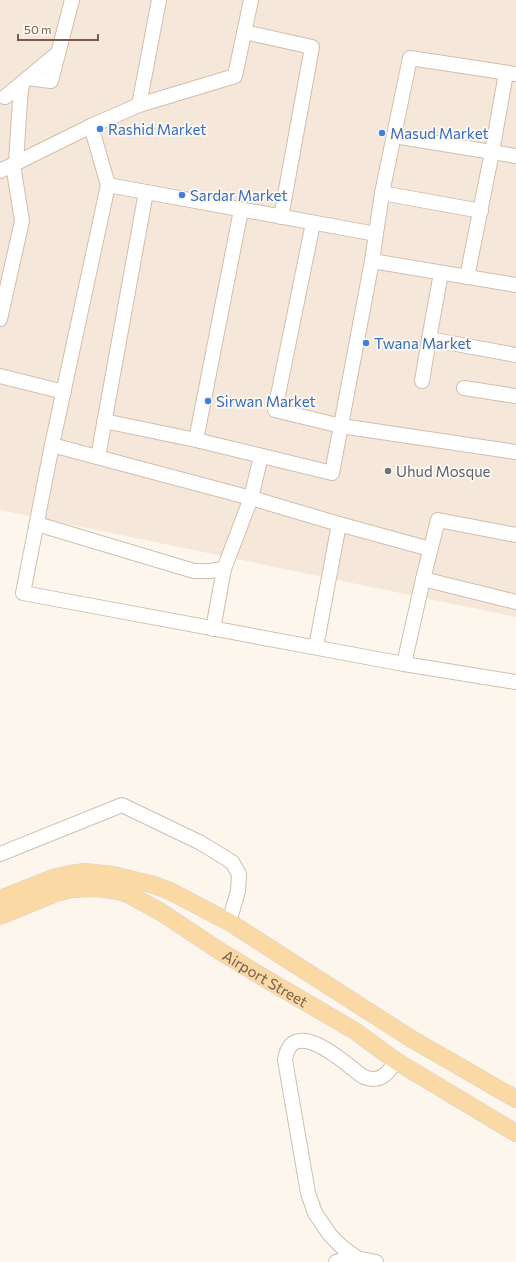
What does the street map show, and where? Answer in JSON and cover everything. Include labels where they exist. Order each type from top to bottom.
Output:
[{"type":"main road","name":"Airport Street","points":[[0,899],[62,875],[85,872],[104,873],[170,891],[229,922],[410,1038],[516,1100]]},
{"type":"main road","name":"Airport Street","points":[[0,916],[56,893],[71,890],[97,888],[118,892],[135,898],[161,912],[215,948],[354,1031],[396,1061],[516,1133]]},
{"type":"main road","points":[[354,1031],[366,1009]]},
{"type":"street","points":[[3,97],[25,80],[51,81],[72,0]]},
{"type":"street","points":[[140,105],[159,0]]},
{"type":"street","points":[[9,166],[91,126],[140,105],[235,76],[251,0]]},
{"type":"street","points":[[244,32],[312,47],[281,217]]},
{"type":"street","points":[[104,421],[196,440],[332,474],[372,261],[382,193],[410,58],[511,74],[492,152],[467,277]]},
{"type":"street","points":[[0,319],[22,221],[9,166],[20,100],[25,80]]},
{"type":"street","points":[[3,97],[20,100]]},
{"type":"street","points":[[91,126],[108,185],[52,445],[23,593],[404,664],[516,682]]},
{"type":"street","points":[[394,136],[516,156]]},
{"type":"street","points":[[108,185],[376,234]]},
{"type":"street","points":[[98,457],[146,192]]},
{"type":"street","points":[[382,193],[480,211]]},
{"type":"street","points":[[196,440],[241,210]]},
{"type":"street","points":[[313,223],[275,410],[341,426],[516,452]]},
{"type":"street","points":[[372,261],[516,285]]},
{"type":"street","points":[[422,381],[441,273]]},
{"type":"street","points":[[429,339],[516,355]]},
{"type":"street","points":[[0,376],[64,392]]},
{"type":"street","points":[[464,388],[516,396]]},
{"type":"street","points":[[52,445],[251,498],[430,549]]},
{"type":"street","points":[[213,629],[224,569],[251,498],[261,456]]},
{"type":"street","points":[[404,664],[438,520],[516,535]]},
{"type":"street","points":[[37,524],[194,571],[224,569]]},
{"type":"street","points":[[316,647],[339,524]]},
{"type":"street","points":[[423,579],[516,602]]},
{"type":"street","points":[[0,854],[122,805],[201,843],[232,862],[239,874],[238,891],[229,922]]},
{"type":"street","points":[[357,1258],[342,1247],[330,1235],[315,1213],[307,1185],[285,1060],[286,1053],[289,1047],[297,1041],[311,1041],[322,1046],[362,1076],[375,1079],[387,1074],[396,1061]]},
{"type":"street","points":[[336,1262],[357,1258],[376,1262]]},
{"type":"shaded area","points":[[0,0],[516,0],[516,617],[0,510]]},
{"type":"place","name":"Rashid Market","points":[[100,129]]},
{"type":"place","name":"Masud Market","points":[[382,133]]},
{"type":"place","name":"Sardar Market","points":[[182,195]]},
{"type":"place","name":"Twana Market","points":[[366,343]]},
{"type":"place","name":"Sirwan Market","points":[[208,401]]},
{"type":"place","name":"Uhud Mosque","points":[[388,471]]}]
